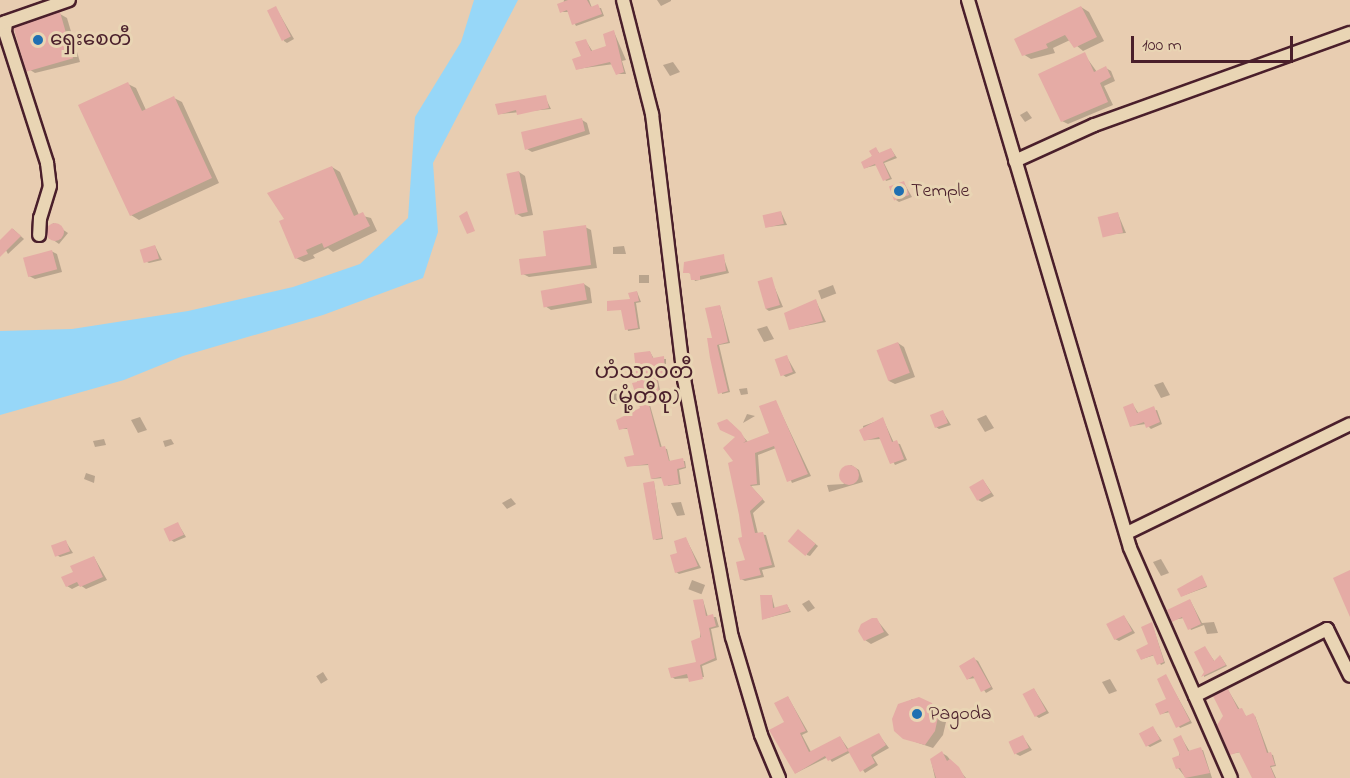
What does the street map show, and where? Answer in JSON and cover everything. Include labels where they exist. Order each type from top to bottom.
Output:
[{"type":"street","points":[[39,235],[40,218],[50,186],[47,163],[3,23],[69,0]]},
{"type":"street","points":[[623,0],[652,114],[684,379],[732,636],[761,735],[779,778]]},
{"type":"street","points":[[968,0],[1135,562],[1232,778]]},
{"type":"street","points":[[1015,161],[1095,125],[1350,33]]},
{"type":"street","points":[[1127,533],[1350,424]]},
{"type":"street","points":[[1195,696],[1327,628],[1350,676]]},
{"type":"water","points":[[474,0],[518,0],[433,163],[438,232],[423,278],[323,315],[183,356],[124,380],[0,415],[0,331],[72,329],[188,311],[293,287],[360,264],[408,218],[415,117],[461,42]]},
{"type":"building","points":[[568,0],[587,0],[591,7],[598,4],[602,14],[572,25],[567,10],[560,13],[557,4]]},
{"type":"building","points":[[276,6],[291,37],[282,41],[267,10]]},
{"type":"building","points":[[1081,6],[1097,37],[1074,48],[1065,35],[1046,44],[1048,48],[1022,56],[1014,39]]},
{"type":"building","points":[[60,12],[73,58],[26,72],[13,26]]},
{"type":"building","points":[[614,30],[624,72],[616,75],[610,62],[576,70],[572,59],[581,56],[575,42],[586,39],[591,51],[606,46],[603,34]]},
{"type":"building","points":[[1085,52],[1094,72],[1106,66],[1111,77],[1100,83],[1108,102],[1061,122],[1038,74]]},
{"type":"building","points":[[128,82],[142,111],[174,96],[212,178],[130,216],[78,105]]},
{"type":"building","points":[[546,95],[549,108],[517,115],[516,110],[498,115],[495,104]]},
{"type":"building","points":[[582,118],[585,131],[525,150],[521,132]]},
{"type":"building","points":[[876,147],[879,153],[891,148],[895,156],[883,162],[890,178],[883,181],[875,164],[864,169],[861,162],[872,156],[869,151]]},
{"type":"building","points":[[332,166],[354,216],[363,212],[370,226],[324,248],[322,243],[306,250],[308,254],[295,259],[279,221],[284,219],[267,193]]},
{"type":"building","points":[[519,171],[528,212],[515,215],[506,174]]},
{"type":"building","name":"Temple","points":[[904,181],[909,195],[894,201],[889,186]]},
{"type":"building","points":[[467,211],[475,231],[467,234],[459,216]]},
{"type":"building","points":[[781,211],[784,224],[765,228],[762,215]]},
{"type":"building","points":[[1118,212],[1123,232],[1103,237],[1098,217]]},
{"type":"building","points":[[55,223],[61,226],[64,232],[61,238],[55,241],[49,238],[46,232],[49,226]]},
{"type":"building","points":[[586,225],[591,265],[521,275],[519,259],[546,256],[543,231]]},
{"type":"building","points":[[12,228],[21,236],[0,257],[0,240]]},
{"type":"building","points":[[155,245],[159,258],[144,263],[140,250]]},
{"type":"building","points":[[52,250],[57,269],[28,277],[23,258]]},
{"type":"building","points":[[724,254],[726,271],[700,276],[700,280],[691,280],[690,273],[683,273],[684,262]]},
{"type":"building","points":[[772,277],[780,305],[766,309],[758,281]]},
{"type":"building","points":[[584,283],[587,300],[544,307],[541,291]]},
{"type":"building","points":[[637,291],[639,301],[634,302],[638,328],[625,330],[621,310],[607,311],[607,301],[630,299],[628,293]]},
{"type":"building","points":[[816,299],[823,321],[789,330],[784,313]]},
{"type":"building","points":[[720,305],[728,342],[717,345],[728,391],[718,394],[710,358],[707,338],[712,338],[705,308]]},
{"type":"building","points":[[898,342],[910,373],[888,381],[877,350]]},
{"type":"building","points":[[650,351],[653,358],[664,356],[665,378],[657,379],[659,394],[647,397],[660,447],[665,446],[669,461],[683,458],[685,467],[677,469],[679,484],[664,486],[661,477],[651,479],[648,464],[627,467],[624,457],[634,455],[627,428],[619,430],[616,420],[640,408],[632,383],[637,382],[634,353]]},
{"type":"building","points":[[787,355],[793,372],[781,376],[775,359]]},
{"type":"building","points":[[776,400],[808,474],[787,482],[774,446],[755,453],[757,484],[750,485],[763,499],[750,511],[755,533],[763,532],[772,565],[759,568],[761,575],[740,580],[736,562],[745,560],[738,538],[742,537],[728,463],[733,461],[723,448],[735,437],[720,430],[717,423],[727,419],[741,432],[746,441],[743,443],[769,433],[759,406]]},
{"type":"building","points":[[1133,403],[1137,413],[1154,406],[1160,422],[1146,428],[1144,422],[1130,427],[1123,407]]},
{"type":"building","points":[[943,410],[948,423],[935,428],[930,415]]},
{"type":"building","points":[[883,417],[892,442],[897,440],[904,459],[890,464],[879,437],[864,441],[859,430]]},
{"type":"building","points":[[849,465],[856,468],[859,475],[856,482],[849,485],[842,482],[839,475],[842,468]]},
{"type":"building","points":[[983,479],[991,493],[977,501],[969,487]]},
{"type":"building","points":[[654,481],[662,538],[653,540],[643,483]]},
{"type":"building","points":[[178,522],[184,535],[169,541],[163,529]]},
{"type":"building","points":[[798,529],[816,544],[805,556],[788,541]]},
{"type":"building","points":[[686,537],[698,566],[675,573],[670,555],[677,553],[674,541]]},
{"type":"building","points":[[66,540],[70,551],[55,557],[51,545]]},
{"type":"building","points":[[94,556],[103,577],[80,587],[77,582],[66,587],[61,577],[73,572],[70,566]]},
{"type":"building","points":[[1350,570],[1350,617],[1333,578]]},
{"type":"building","points":[[1202,575],[1207,586],[1181,597],[1177,589]]},
{"type":"building","points":[[760,595],[772,595],[773,608],[787,604],[790,611],[762,620]]},
{"type":"building","points":[[703,599],[706,616],[713,614],[716,626],[709,628],[715,658],[700,665],[703,679],[689,682],[687,674],[671,678],[668,668],[696,662],[691,641],[701,637],[693,600]]},
{"type":"building","points":[[1190,599],[1201,624],[1188,630],[1182,617],[1172,622],[1167,610]]},
{"type":"building","points":[[1124,615],[1132,631],[1114,640],[1106,624]]},
{"type":"building","points":[[877,618],[884,632],[864,641],[858,631],[861,624]]},
{"type":"building","points":[[1152,622],[1164,662],[1157,665],[1153,655],[1141,660],[1136,650],[1148,644],[1141,627]]},
{"type":"building","points":[[1205,646],[1214,661],[1220,655],[1226,665],[1201,677],[1204,672],[1194,652]]},
{"type":"building","points":[[974,657],[991,687],[981,692],[973,676],[967,680],[959,666]]},
{"type":"building","points":[[1166,674],[1190,721],[1176,728],[1168,711],[1160,715],[1155,704],[1166,699],[1157,679]]},
{"type":"building","points":[[1034,688],[1046,711],[1035,717],[1023,694]]},
{"type":"building","points":[[1228,689],[1238,709],[1242,708],[1246,716],[1253,713],[1255,716],[1267,753],[1271,752],[1275,765],[1270,766],[1275,778],[1252,778],[1239,752],[1230,755],[1217,725],[1223,716],[1213,696]]},
{"type":"building","points":[[788,696],[806,731],[800,733],[809,752],[840,736],[848,751],[828,761],[825,756],[795,774],[769,730],[784,722],[774,703]]},
{"type":"building","points":[[919,697],[932,703],[938,717],[935,731],[925,745],[903,739],[894,731],[892,719],[898,704]]},
{"type":"building","points":[[1153,726],[1160,739],[1146,747],[1139,734]]},
{"type":"building","points":[[879,733],[886,745],[871,755],[875,763],[860,772],[847,749]]},
{"type":"building","points":[[1023,735],[1029,748],[1014,754],[1008,742]]},
{"type":"building","points":[[1181,735],[1188,751],[1201,747],[1210,773],[1185,778],[1180,768],[1176,769],[1172,758],[1180,755],[1173,739]]},
{"type":"building","points":[[942,751],[947,761],[950,759],[959,767],[965,778],[936,778],[930,759]]},
{"type":"place","name":"ရှေးစေတီ","points":[[38,40]]},
{"type":"place","name":"Temple","points":[[899,191]]},
{"type":"place","name":"Pagoda","points":[[917,714]]},
{"type":"district","name":"ဟံသာဝတီ (မုံ့တီစု)","points":[[644,386]]}]
